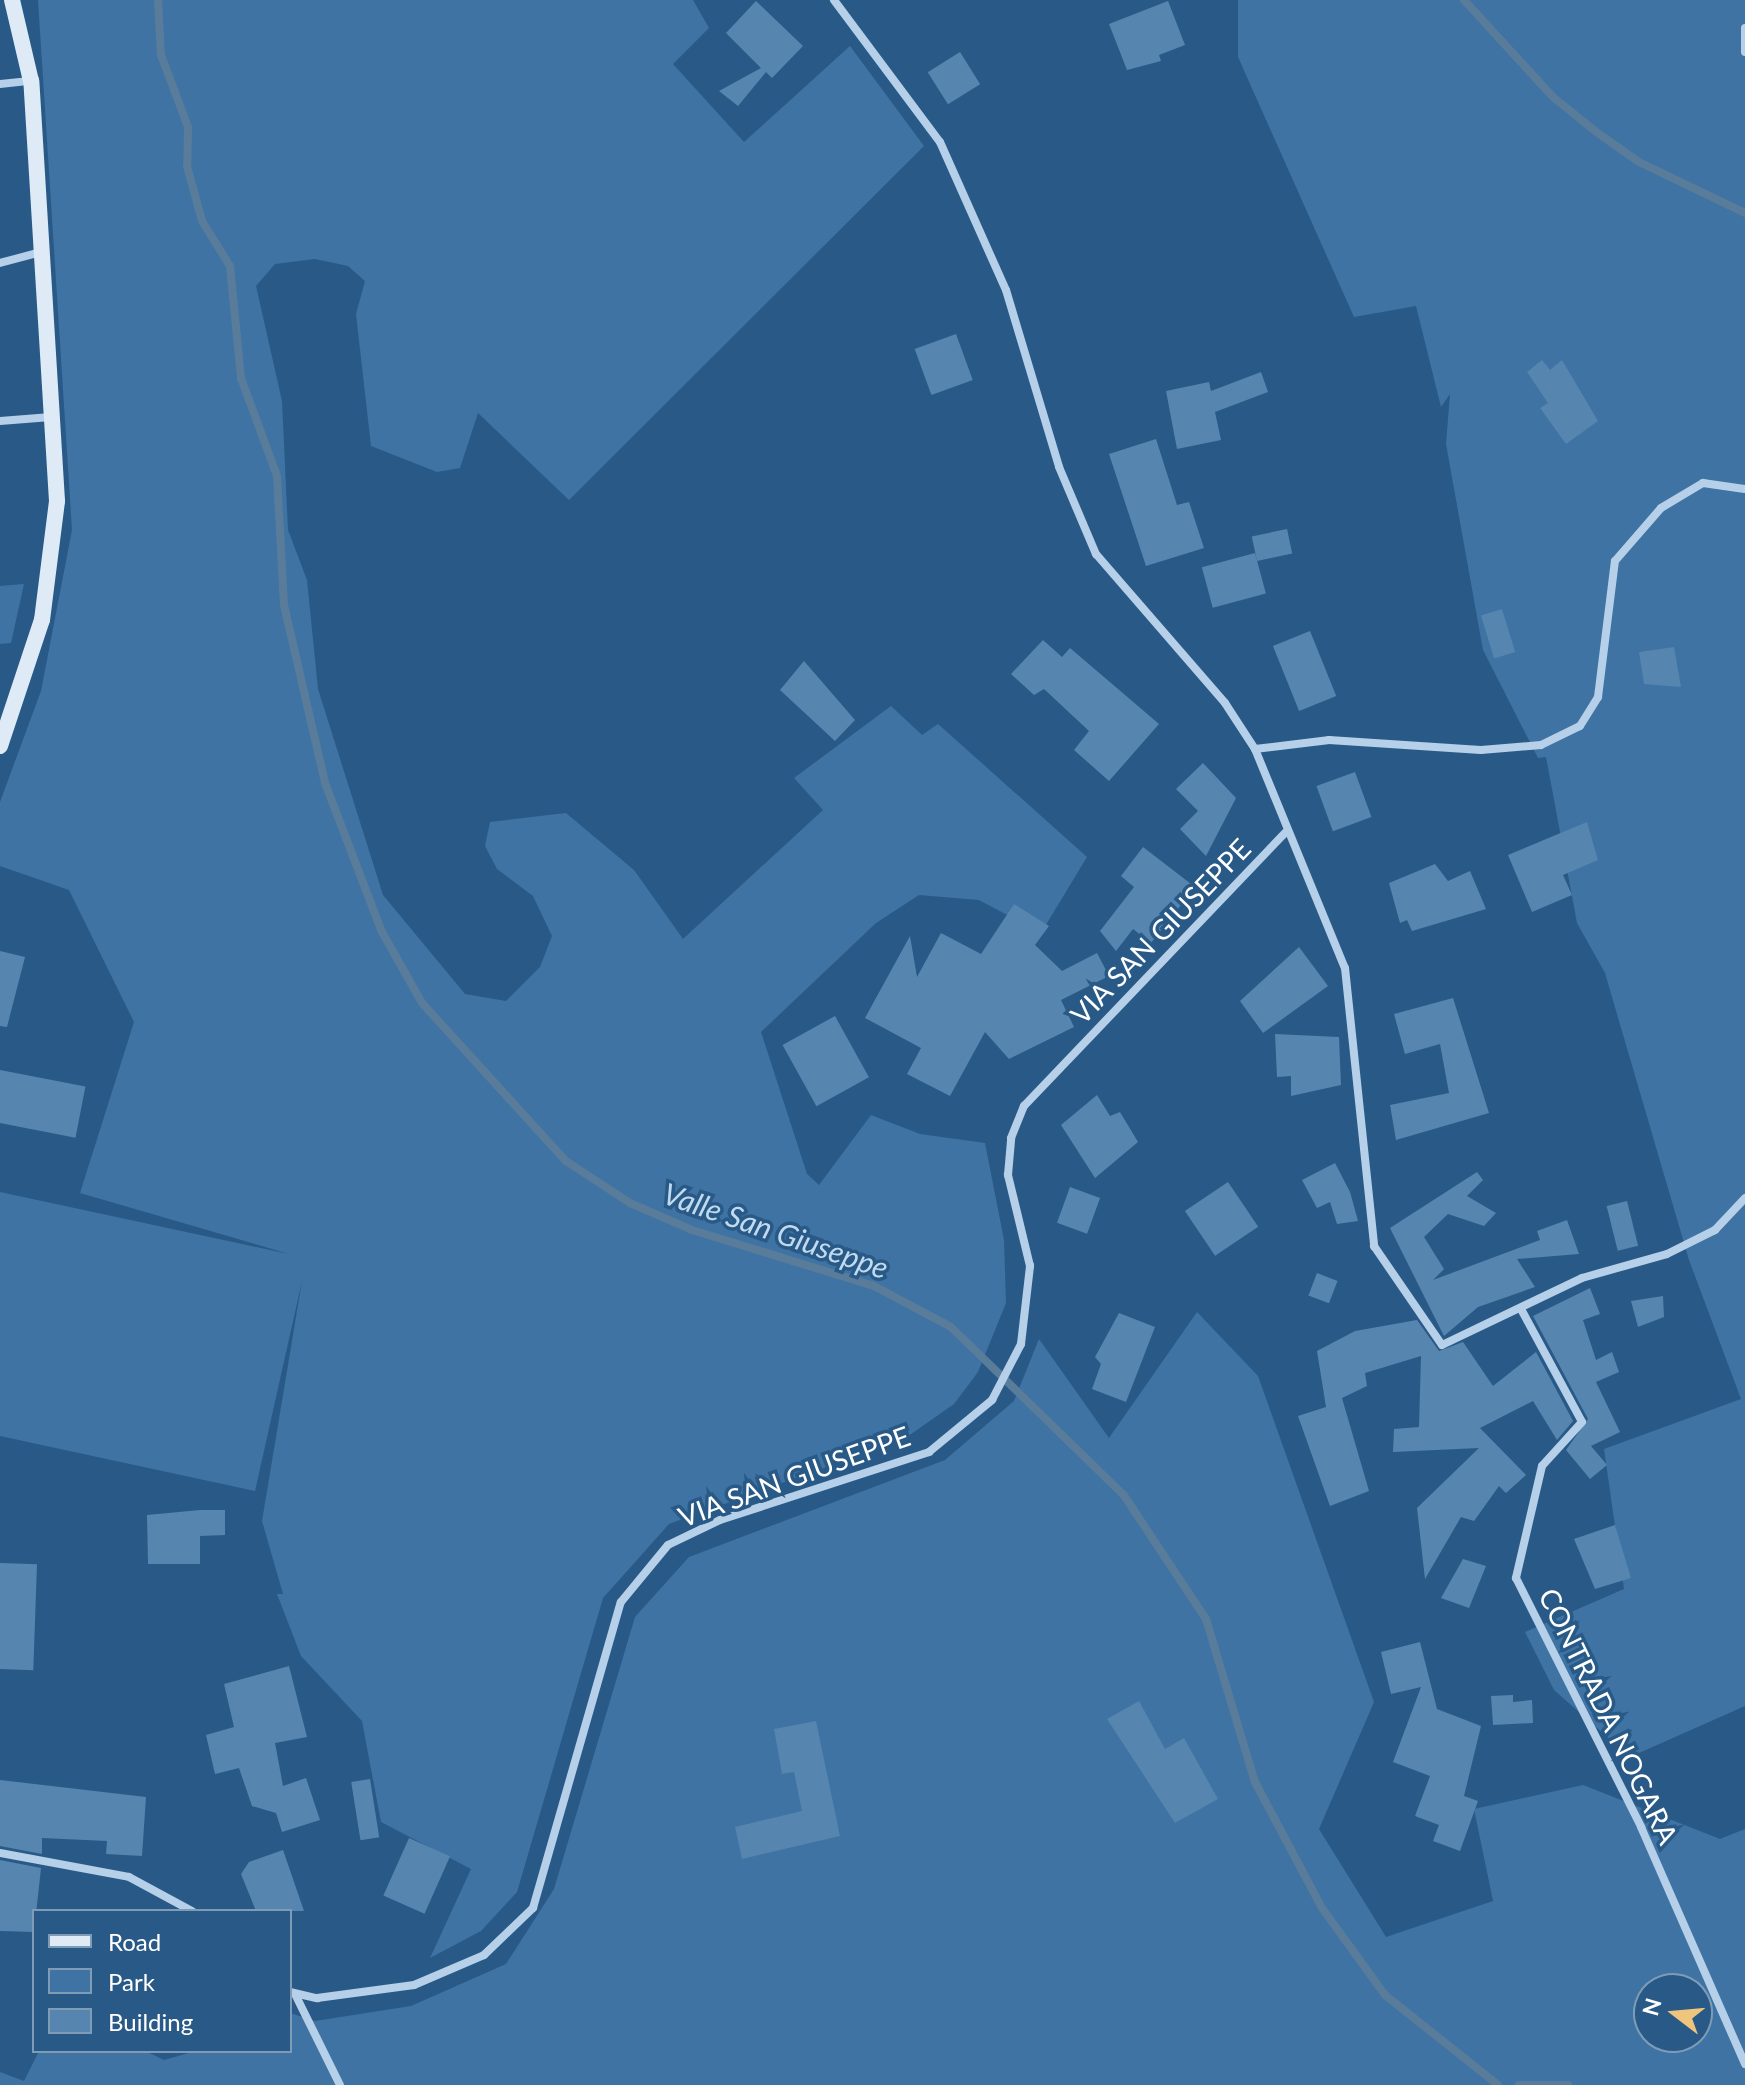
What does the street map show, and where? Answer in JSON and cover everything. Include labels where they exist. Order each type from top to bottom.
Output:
[{"type":"street","points":[[0,746],[42,620],[57,501],[37,253],[31,81],[12,0]]},
{"type":"street","points":[[834,0],[940,142],[1006,290],[1059,467],[1096,554],[1225,703],[1255,749],[1285,833],[1345,968],[1374,1246],[1442,1345],[1582,1278],[1667,1254],[1715,1230],[1745,1198]]},
{"type":"street","points":[[1745,28],[1745,52]]},
{"type":"street","points":[[0,84],[31,81]]},
{"type":"street","points":[[0,263],[37,253]]},
{"type":"street","points":[[0,421],[51,417]]},
{"type":"street","points":[[1255,749],[1329,740],[1481,750],[1541,745],[1580,726],[1598,697],[1615,561],[1661,508],[1703,483],[1745,489]]},
{"type":"street","name":"VIA SAN GIUSEPPE","points":[[293,1994],[414,1985],[484,1955],[533,1908],[621,1602],[668,1545],[720,1520],[929,1452],[992,1400],[1021,1344],[1030,1266],[1008,1175],[1011,1138],[1024,1106],[1285,833]]},
{"type":"street","name":"CONTRADA NOGARA","points":[[1521,1309],[1582,1422],[1542,1466],[1516,1578],[1641,1827],[1745,2064]]},
{"type":"street","points":[[0,1853],[129,1877],[188,1909]]},
{"type":"street","points":[[293,1994],[340,2085]]},
{"type":"green space","points":[[38,0],[693,0],[709,28],[673,64],[744,142],[850,46],[924,146],[569,500],[478,413],[460,468],[437,472],[371,446],[356,314],[365,281],[348,266],[315,259],[275,264],[256,286],[282,401],[288,530],[307,580],[318,689],[383,895],[465,994],[506,1001],[540,967],[552,936],[533,896],[497,869],[485,846],[490,822],[566,813],[634,870],[683,939],[823,810],[794,778],[891,706],[922,735],[938,724],[1087,857],[1041,933],[979,900],[919,895],[876,923],[761,1032],[807,1174],[819,1185],[871,1115],[920,1134],[985,1143],[1004,1240],[1006,1303],[978,1372],[954,1404],[904,1439],[669,1524],[603,1598],[517,1892],[481,1931],[430,1958],[471,1869],[381,1822],[362,1721],[301,1656],[277,1594],[283,1594],[262,1521],[302,1281],[255,1491],[0,1436],[0,1192],[289,1254],[80,1193],[134,1022],[69,890],[0,866],[0,802],[41,691],[72,530]]},
{"type":"green space","points":[[1238,0],[1745,0],[1745,1706],[1630,1757],[1554,1690],[1525,1632],[1624,1589],[1604,1449],[1741,1399],[1689,1260],[1605,973],[1577,923],[1546,757],[1538,758],[1483,650],[1446,444],[1450,394],[1441,407],[1416,306],[1354,317],[1238,57]]},
{"type":"green space","points":[[24,584],[11,643],[0,644],[0,586]]},
{"type":"green space","points":[[1197,1312],[1258,1376],[1374,1702],[1319,1829],[1386,1937],[1493,1901],[1474,1809],[1583,1785],[1720,1839],[1745,1829],[1745,2085],[0,2085],[0,2072],[24,2081],[38,2053],[149,2053],[164,2060],[189,2053],[292,2053],[292,2014],[315,2021],[411,2006],[506,1964],[554,1889],[635,1617],[689,1557],[945,1460],[1014,1401],[1039,1339],[1109,1438]]},
{"type":"building","points":[[756,1],[803,46],[772,78],[766,72],[738,106],[719,91],[761,68],[726,33]]},
{"type":"building","points":[[1168,1],[1185,45],[1159,55],[1161,61],[1127,70],[1109,24]]},
{"type":"building","points":[[960,52],[980,84],[948,104],[928,72]]},
{"type":"building","points":[[956,334],[973,380],[931,395],[915,349]]},
{"type":"building","points":[[1542,360],[1550,370],[1562,360],[1598,421],[1566,444],[1540,408],[1548,403],[1527,372]]},
{"type":"building","points":[[1261,372],[1268,392],[1215,412],[1221,440],[1177,449],[1166,391],[1209,382],[1211,391]]},
{"type":"building","points":[[1156,439],[1177,505],[1189,502],[1204,548],[1146,566],[1109,454]]},
{"type":"building","points":[[1287,529],[1292,553],[1257,561],[1252,536]]},
{"type":"building","points":[[1255,553],[1266,594],[1213,608],[1202,567]]},
{"type":"building","points":[[1502,609],[1515,652],[1494,658],[1481,615]]},
{"type":"building","points":[[1310,631],[1336,696],[1299,711],[1273,646]]},
{"type":"building","points":[[1043,640],[1062,657],[1070,648],[1159,724],[1109,781],[1074,750],[1089,731],[1044,689],[1034,695],[1011,674]]},
{"type":"building","points":[[1674,647],[1681,687],[1644,684],[1639,652]]},
{"type":"building","points":[[804,661],[855,720],[835,741],[780,690]]},
{"type":"building","points":[[1203,763],[1236,798],[1206,856],[1180,829],[1198,811],[1176,789]]},
{"type":"building","points":[[1355,772],[1371,817],[1333,831],[1316,786]]},
{"type":"building","points":[[1587,822],[1598,860],[1563,875],[1572,895],[1532,912],[1508,855]]},
{"type":"building","points":[[1143,847],[1195,887],[1151,943],[1133,929],[1116,951],[1100,931],[1134,887],[1121,876]]},
{"type":"building","points":[[1435,864],[1448,881],[1470,871],[1486,909],[1412,931],[1407,920],[1400,923],[1389,883]]},
{"type":"building","points":[[1014,904],[1049,926],[1035,945],[1062,971],[1097,953],[1109,976],[1061,1000],[1074,1027],[1009,1059],[985,1032],[950,1096],[907,1074],[921,1048],[865,1018],[910,936],[917,977],[941,933],[981,954]]},
{"type":"building","points":[[1299,947],[1328,986],[1263,1033],[1240,1001]]},
{"type":"building","points":[[0,951],[25,957],[7,1027],[0,1026]]},
{"type":"building","points":[[1453,998],[1489,1113],[1396,1140],[1390,1105],[1449,1093],[1440,1044],[1405,1054],[1394,1014]]},
{"type":"building","points":[[835,1016],[869,1077],[816,1106],[783,1045]]},
{"type":"building","points":[[1275,1034],[1339,1037],[1341,1085],[1291,1096],[1291,1076],[1277,1077]]},
{"type":"building","points":[[0,1070],[85,1087],[75,1138],[0,1123]]},
{"type":"building","points":[[1097,1095],[1110,1116],[1120,1112],[1138,1142],[1095,1178],[1061,1125]]},
{"type":"building","points":[[1335,1163],[1350,1192],[1358,1221],[1337,1224],[1330,1202],[1317,1208],[1302,1180]]},
{"type":"building","points":[[1477,1172],[1483,1180],[1467,1196],[1496,1213],[1484,1226],[1448,1214],[1424,1237],[1444,1269],[1433,1280],[1540,1240],[1537,1231],[1567,1220],[1579,1254],[1517,1259],[1535,1287],[1478,1307],[1444,1336],[1390,1228]]},
{"type":"building","points":[[1228,1182],[1258,1227],[1215,1256],[1185,1211]]},
{"type":"building","points":[[1070,1187],[1100,1198],[1087,1234],[1057,1223]]},
{"type":"building","points":[[1627,1201],[1638,1246],[1618,1251],[1607,1206]]},
{"type":"building","points":[[1317,1273],[1338,1281],[1329,1303],[1308,1295]]},
{"type":"building","points":[[1590,1288],[1600,1314],[1583,1320],[1596,1360],[1612,1352],[1619,1372],[1596,1382],[1620,1432],[1591,1446],[1607,1465],[1590,1479],[1566,1450],[1588,1419],[1533,1316]]},
{"type":"building","points":[[1663,1296],[1664,1317],[1638,1327],[1631,1301]]},
{"type":"building","points":[[1119,1313],[1155,1327],[1126,1402],[1092,1389],[1101,1364],[1095,1357]]},
{"type":"building","points":[[1417,1320],[1439,1351],[1463,1342],[1493,1386],[1536,1352],[1573,1421],[1557,1440],[1533,1401],[1480,1428],[1526,1475],[1506,1493],[1499,1486],[1474,1521],[1461,1517],[1425,1579],[1417,1508],[1479,1448],[1393,1452],[1394,1429],[1419,1427],[1421,1356],[1365,1373],[1367,1386],[1342,1398],[1369,1491],[1330,1506],[1298,1416],[1326,1407],[1317,1351],[1355,1331]]},
{"type":"building","points":[[225,1510],[225,1535],[200,1536],[200,1564],[148,1564],[147,1515]]},
{"type":"building","points":[[1615,1525],[1631,1578],[1595,1589],[1574,1539]]},
{"type":"building","points":[[1463,1559],[1486,1566],[1469,1608],[1441,1598]]},
{"type":"building","points":[[0,1563],[37,1564],[33,1670],[0,1669]]},
{"type":"building","points":[[1420,1642],[1437,1709],[1481,1726],[1464,1796],[1478,1801],[1460,1851],[1433,1841],[1439,1825],[1415,1816],[1430,1776],[1393,1762],[1421,1687],[1391,1694],[1381,1652]]},
{"type":"building","points":[[289,1666],[307,1737],[275,1743],[283,1786],[306,1778],[320,1820],[282,1832],[276,1813],[252,1806],[239,1768],[215,1774],[206,1735],[234,1727],[224,1684]]},
{"type":"building","points":[[1513,1695],[1513,1702],[1532,1700],[1533,1723],[1493,1725],[1491,1696]]},
{"type":"building","points":[[1139,1701],[1165,1749],[1184,1738],[1218,1799],[1175,1823],[1107,1719]]},
{"type":"building","points":[[816,1721],[840,1836],[742,1859],[735,1827],[802,1811],[794,1772],[782,1774],[774,1729]]},
{"type":"building","points":[[370,1779],[379,1837],[360,1840],[351,1782]]},
{"type":"building","points":[[0,1780],[146,1797],[142,1856],[106,1854],[107,1841],[42,1838],[42,1854],[0,1846]]},
{"type":"building","points":[[409,1838],[450,1856],[424,1914],[383,1896]]},
{"type":"building","points":[[283,1850],[304,1911],[255,1909],[241,1874],[249,1862]]},
{"type":"building","points":[[0,1860],[41,1868],[37,1909],[32,1909],[32,1932],[0,1931]]},
{"type":"waterway","name":"Valle San Giuseppe","points":[[158,0],[161,55],[188,127],[187,166],[202,221],[230,266],[241,378],[277,476],[284,605],[325,783],[382,932],[422,1003],[566,1161],[630,1203],[692,1230],[874,1286],[951,1327],[1123,1494],[1206,1619],[1255,1782],[1322,1908],[1385,1995],[1498,2085]]},
{"type":"waterway","points":[[1464,0],[1553,97],[1595,131],[1639,162],[1745,213]]},
{"type":"waterway","name":"Valle San Giuseppe","points":[[1519,2085],[1568,2085]]}]
